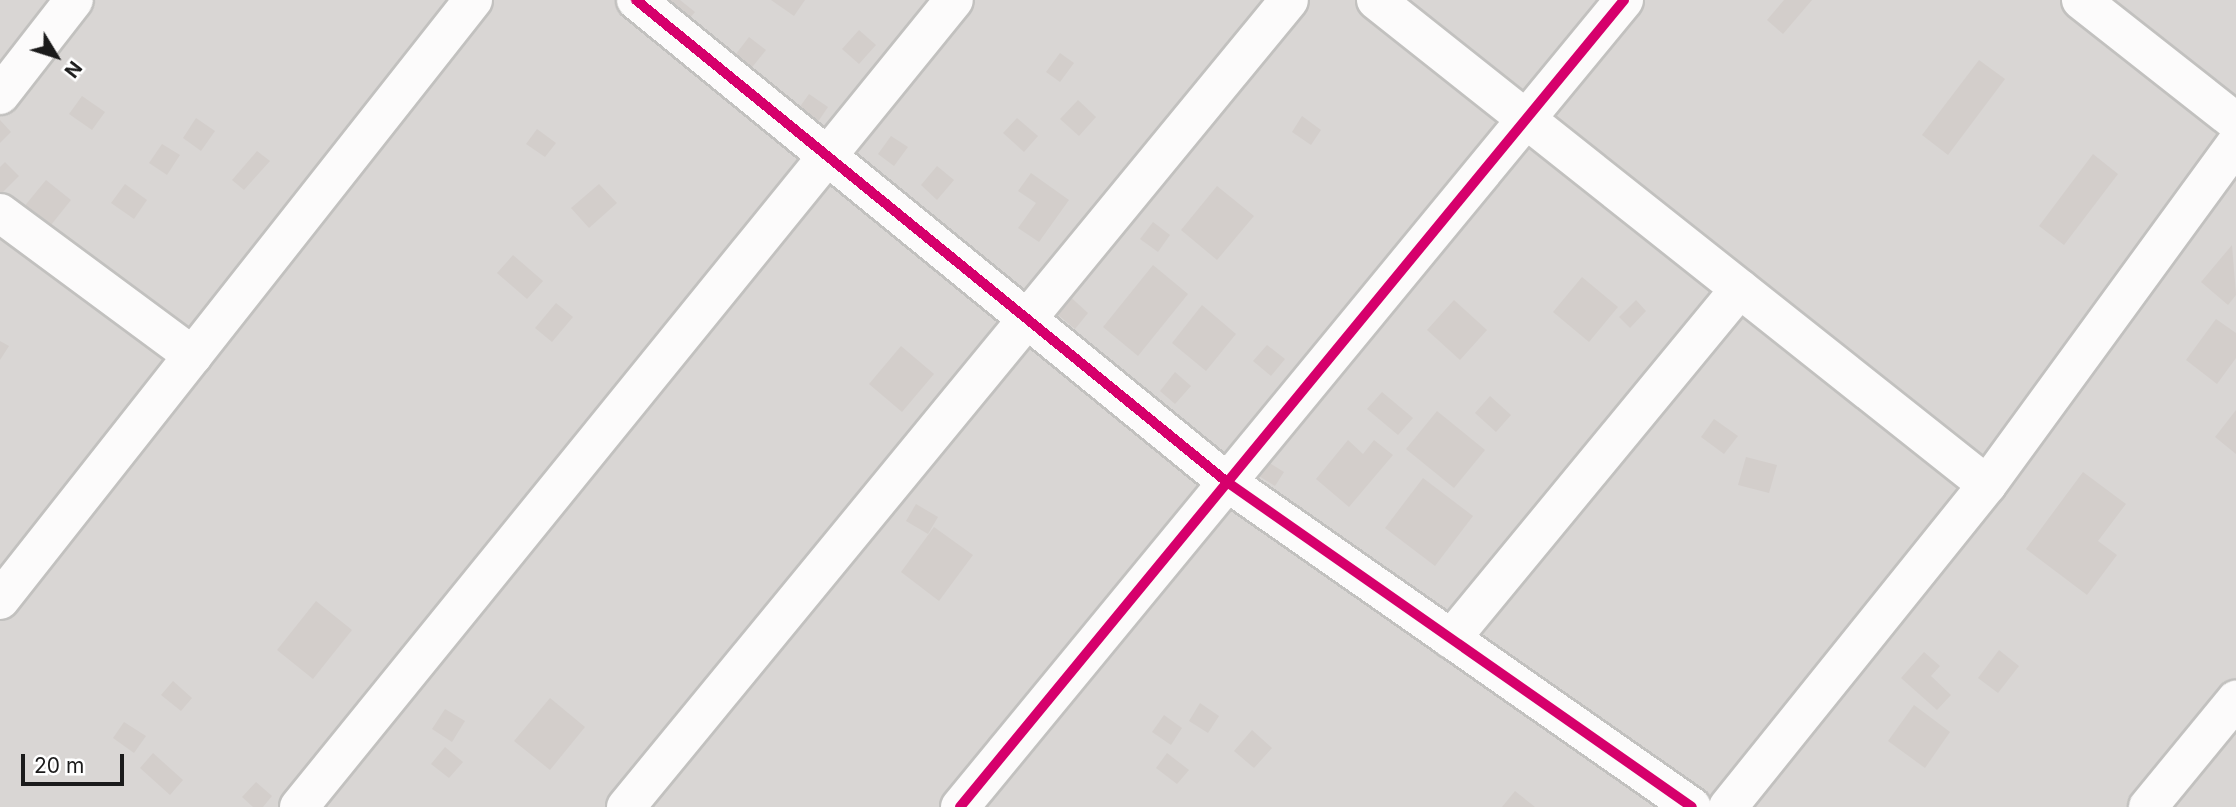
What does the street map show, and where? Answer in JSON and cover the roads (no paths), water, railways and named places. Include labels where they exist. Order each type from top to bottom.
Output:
[{"type":"street","points":[[0,95],[74,0]]},
{"type":"street","points":[[0,600],[472,0]]},
{"type":"street","points":[[636,0],[1227,482],[1692,807]]},
{"type":"street","points":[[299,807],[954,0]]},
{"type":"street","points":[[626,807],[1289,0]]},
{"type":"street","points":[[1376,0],[1987,485]]},
{"type":"street","points":[[960,807],[1624,0]]},
{"type":"street","points":[[2081,0],[2236,122]]},
{"type":"street","points":[[1728,807],[1987,485],[2236,143]]},
{"type":"street","points":[[0,214],[192,356]]},
{"type":"street","points":[[1451,639],[1740,289]]},
{"type":"street","points":[[2148,807],[2236,700]]}]
